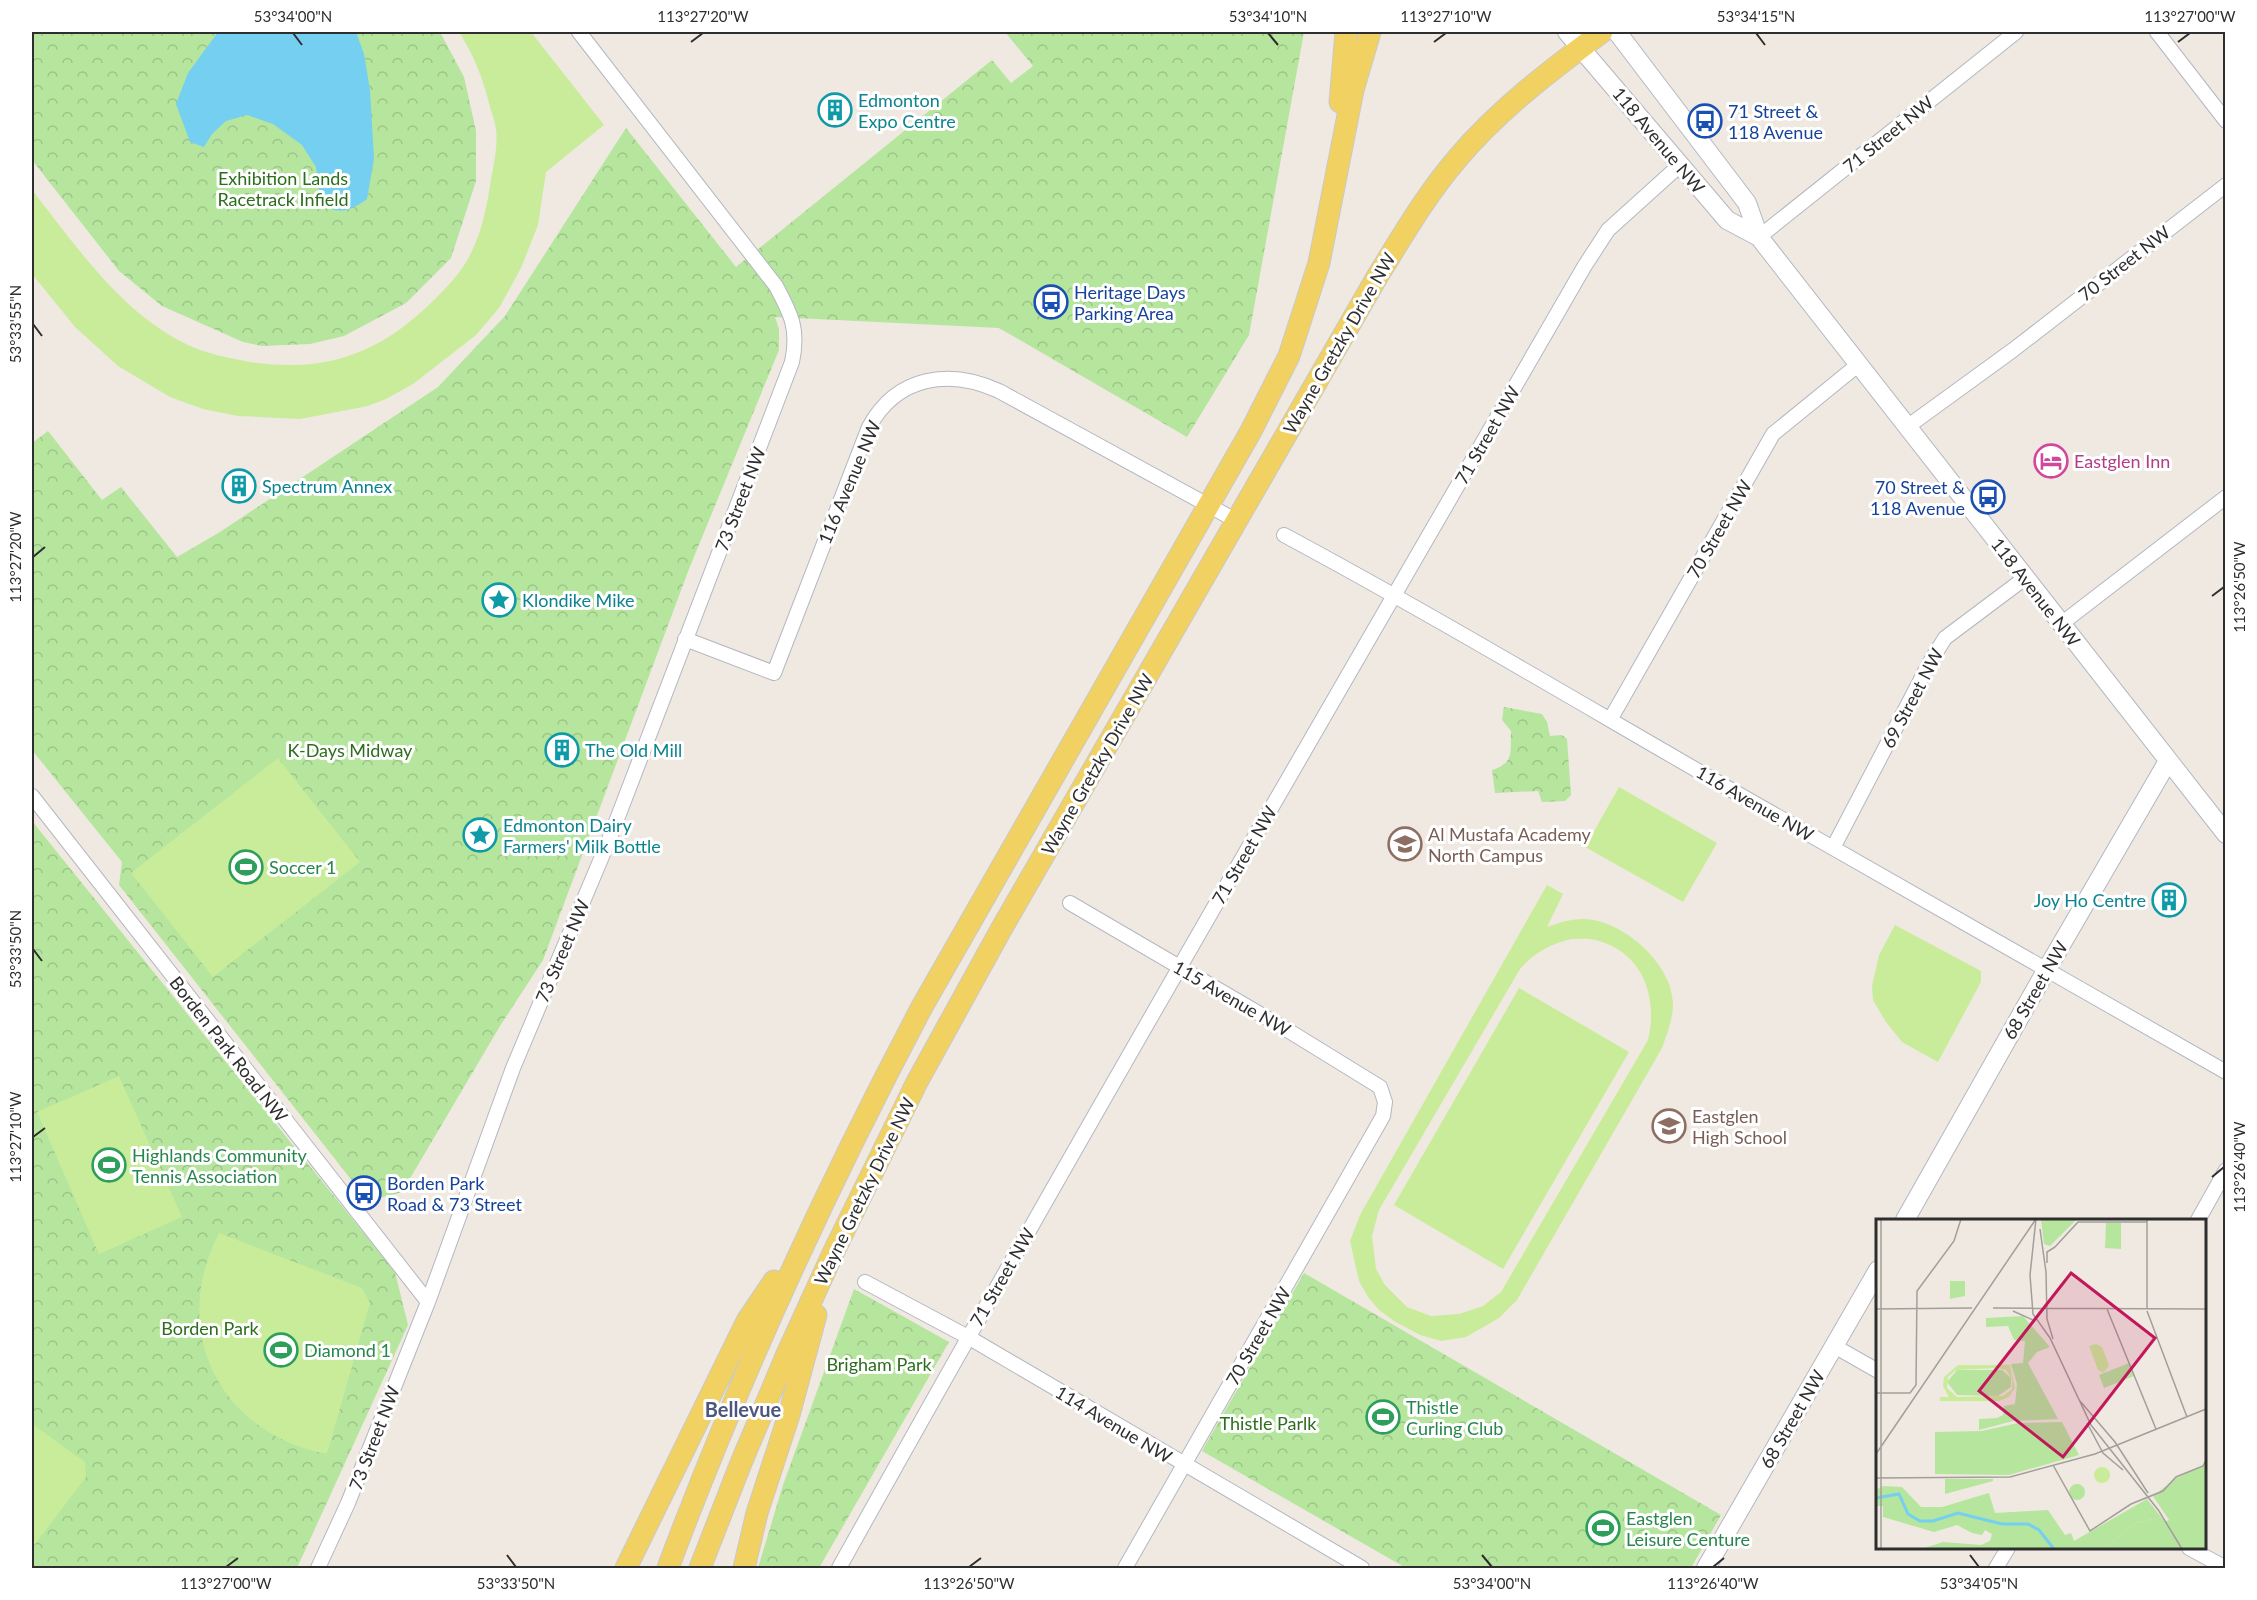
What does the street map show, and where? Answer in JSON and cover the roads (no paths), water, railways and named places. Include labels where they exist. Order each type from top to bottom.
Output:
[{"type":"main road","points":[[1334,183],[1347,32]]},
{"type":"main road","name":"Wayne Gretzky Drive NW","points":[[668,1569],[760,1338],[810,1228],[923,1005],[1209,506],[1289,356],[1319,263],[1353,90],[1370,32]]},
{"type":"main road","name":"Wayne Gretzky Drive NW","points":[[700,1569],[741,1463],[834,1251],[917,1082],[1003,926],[1377,277],[1434,189],[1456,160],[1574,40],[1602,32]]},
{"type":"main road","name":"118 Avenue NW","points":[[1617,32],[1748,203],[1759,237],[2224,830]]},
{"type":"main road","name":"118 Avenue NW","points":[[1574,40],[1727,220],[1759,237]]},
{"type":"main road","name":"68 Street NW","points":[[1906,1219],[2046,969],[2168,761]]},
{"type":"main road","points":[[626,1569],[747,1322],[810,1228]]},
{"type":"main road","points":[[744,1569],[757,1513],[789,1415],[834,1251]]},
{"type":"main road","name":"68 Street NW","points":[[1706,1569],[1876,1273]]},
{"type":"street","name":"73 Street NW","points":[[318,1569],[348,1503],[428,1302],[513,1068],[611,836],[792,362],[796,343],[792,316],[776,286],[579,32]]},
{"type":"street","name":"71 Street NW","points":[[1759,237],[2016,32]]},
{"type":"street","points":[[2157,32],[2226,121]]},
{"type":"street","name":"71 Street NW","points":[[839,1569],[1179,967],[1584,267],[1608,230],[1680,165]]},
{"type":"street","name":"70 Street NW","points":[[1907,427],[2022,343],[2226,185]]},
{"type":"street","name":"70 Street NW","points":[[1610,720],[1773,434],[1859,364]]},
{"type":"street","name":"116 Avenue NW","points":[[685,639],[774,673],[869,427],[876,415],[894,395],[920,383],[962,378],[981,382],[1237,521]]},
{"type":"street","points":[[2061,624],[2226,496]]},
{"type":"street","name":"116 Avenue NW","points":[[1284,535],[1395,595],[1938,910],[2226,1072]]},
{"type":"street","name":"69 Street NW","points":[[1833,848],[1930,662],[1945,638],[2025,578]]},
{"type":"street","name":"Borden Park Road NW","points":[[32,796],[428,1302]]},
{"type":"street","name":"115 Avenue NW","points":[[1070,903],[1380,1087],[1385,1102]]},
{"type":"street","name":"70 Street NW","points":[[1125,1569],[1383,1116],[1385,1102]]},
{"type":"street","points":[[2199,1219],[2226,1170]]},
{"type":"street","name":"114 Avenue NW","points":[[865,1282],[968,1337],[1362,1569]]},
{"type":"street","points":[[1834,1346],[1876,1370]]},
{"type":"street","points":[[1996,1569],[2007,1549]]},
{"type":"street","points":[[2191,1549],[2226,1568]]},
{"type":"water","points":[[218,32],[356,32],[364,54],[370,90],[374,159],[367,199],[356,206],[340,211],[321,204],[316,167],[302,145],[273,124],[247,115],[226,121],[212,134],[204,147],[190,142],[176,104],[188,73]]},
{"type":"place","name":"Edmonton Expo Centre","points":[[835,110]]},
{"type":"place","name":"71 Street & 118 Avenue","points":[[1705,121]]},
{"type":"place","name":"Heritage Days Parking Area","points":[[1051,302]]},
{"type":"place","name":"Eastglen Inn","points":[[2051,461]]},
{"type":"place","name":"Spectrum Annex","points":[[239,486]]},
{"type":"place","name":"70 Street & 118 Avenue","points":[[1988,497]]},
{"type":"place","name":"Klondike Mike","points":[[499,600]]},
{"type":"place","name":"The Old Mill","points":[[562,750]]},
{"type":"place","name":"Edmonton Dairy Farmers' Milk Bottle","points":[[480,835]]},
{"type":"place","name":"Al Mustafa Academy North Campus","points":[[1405,844]]},
{"type":"place","name":"Soccer 1","points":[[246,867]]},
{"type":"place","name":"Joy Ho Centre","points":[[2169,900]]},
{"type":"place","name":"Eastglen High School","points":[[1669,1126]]},
{"type":"place","name":"Highlands Community Tennis Association","points":[[109,1165]]},
{"type":"place","name":"Borden Park Road & 73 Street","points":[[364,1193]]},
{"type":"place","name":"Diamond 1","points":[[281,1350]]},
{"type":"place","name":"Thistle Curling Club","points":[[1383,1417]]},
{"type":"place","name":"Eastglen Leisure Centure","points":[[1603,1528]]},
{"type":"district","name":"Bellevue","points":[[743,1409]]},
{"type":"park label","name":"Exhibition Lands Racetrack Infield","points":[[283,188]]},
{"type":"park label","name":"K-Days Midway","points":[[350,750]]},
{"type":"park label","name":"Borden Park","points":[[210,1328]]},
{"type":"park label","name":"Brigham Park","points":[[879,1364]]},
{"type":"park label","name":"Thistle Parlk","points":[[1268,1423]]}]
